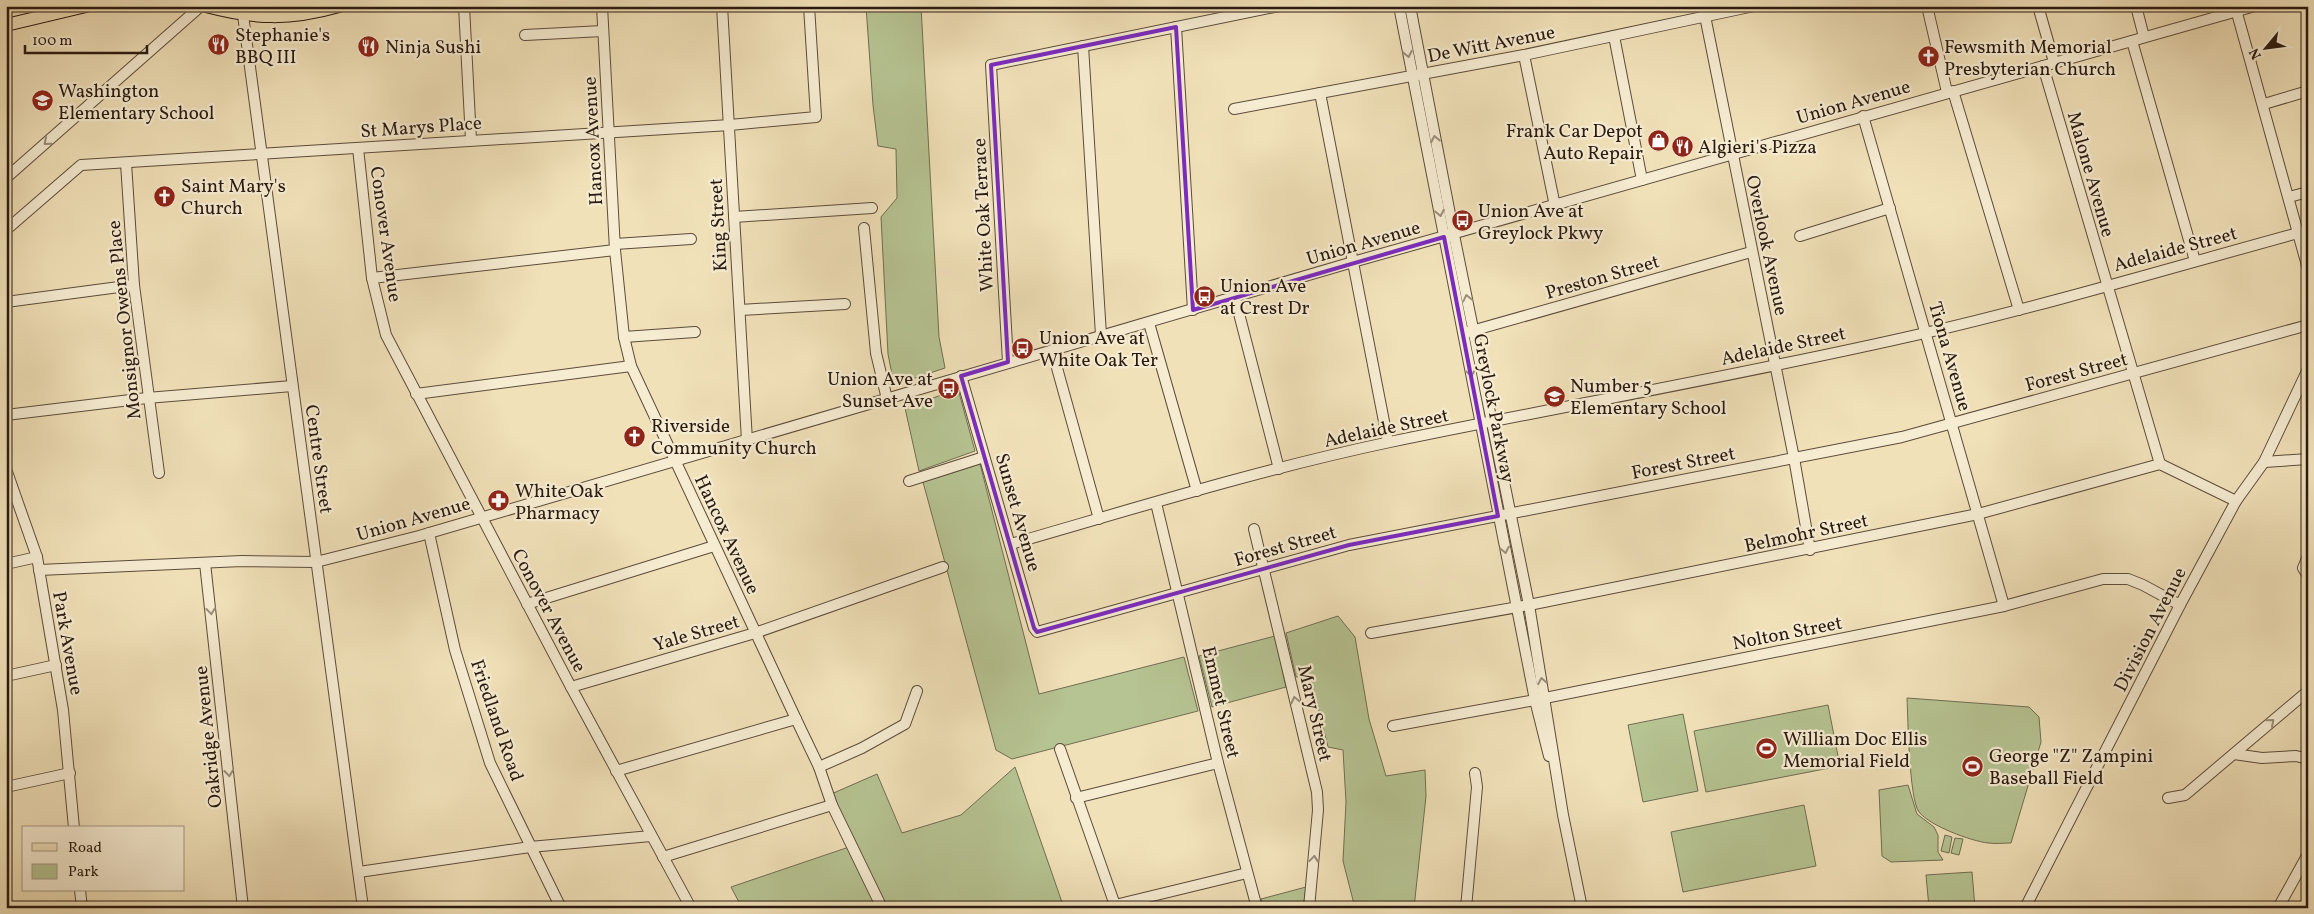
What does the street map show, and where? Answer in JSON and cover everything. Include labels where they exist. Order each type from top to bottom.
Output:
[{"type":"main road","points":[[6,25],[86,6]]},
{"type":"main road","points":[[206,6],[243,16],[276,18],[298,16],[339,6]]},
{"type":"street","points":[[6,178],[201,6]]},
{"type":"street","points":[[464,6],[471,140]]},
{"type":"street","name":"Hancox Avenue","points":[[602,6],[615,247],[624,338],[630,366],[819,767],[832,805],[882,908]]},
{"type":"street","name":"King Street","points":[[722,6],[747,441]]},
{"type":"street","name":"St Marys Place","points":[[6,230],[81,165],[730,125],[816,116],[809,6]]},
{"type":"street","points":[[1101,335],[1083,46],[1279,6]]},
{"type":"street","name":"Greylock Parkway","points":[[1399,6],[1412,76],[1449,236],[1468,332],[1481,425],[1534,700],[1563,815],[1582,908]]},
{"type":"street","name":"Greylock Parkway","points":[[1410,6],[1449,236]]},
{"type":"street","name":"Overlook Avenue","points":[[1702,6],[1751,252],[1776,366],[1810,550]]},
{"type":"street","name":"De Witt Avenue","points":[[1234,109],[1524,55],[1754,6]]},
{"type":"street","points":[[1927,6],[1950,92],[2019,310]]},
{"type":"street","points":[[2038,6],[2054,62]]},
{"type":"street","points":[[2136,6],[2144,37]]},
{"type":"street","name":"Union Avenue","points":[[39,570],[205,563],[316,562],[429,533],[1353,262],[2132,41],[2236,9],[2255,6]]},
{"type":"street","points":[[2236,9],[2264,104],[2308,269]]},
{"type":"street","name":"Centre Street","points":[[243,16],[260,154],[363,908]]},
{"type":"street","points":[[1176,27],[1193,310]]},
{"type":"street","points":[[525,35],[603,31]]},
{"type":"street","points":[[1614,36],[1642,180]]},
{"type":"street","points":[[2132,41],[2195,261]]},
{"type":"street","name":"White Oak Terrace","points":[[1008,362],[991,65],[1083,46]]},
{"type":"street","points":[[1524,55],[1555,206]]},
{"type":"street","name":"Malone Avenue","points":[[2043,66],[2131,374],[2160,464]]},
{"type":"street","points":[[2264,104],[2308,91]]},
{"type":"street","points":[[1320,93],[1388,442]]},
{"type":"street","name":"Tiona Avenue","points":[[1864,116],[2004,606]]},
{"type":"street","name":"Conover Avenue","points":[[358,148],[372,278],[386,335],[571,687],[691,908]]},
{"type":"street","name":"Monsignor Owens Place","points":[[126,163],[134,285],[147,398],[159,473]]},
{"type":"street","points":[[2289,197],[2308,192]]},
{"type":"street","points":[[734,216],[872,208]]},
{"type":"street","points":[[1800,236],[1890,208]]},
{"type":"street","points":[[864,228],[876,353],[887,399]]},
{"type":"street","name":"Adelaide Street","points":[[1011,544],[1279,468],[1388,442],[1776,366],[1926,332],[2019,310],[2298,233]]},
{"type":"street","points":[[372,278],[615,247],[690,240]]},
{"type":"street","name":"Preston Street","points":[[1468,332],[1751,252]]},
{"type":"street","points":[[6,302],[134,285]]},
{"type":"street","points":[[1235,298],[1279,468]]},
{"type":"street","points":[[740,310],[845,304]]},
{"type":"street","points":[[1149,322],[1197,491]]},
{"type":"street","name":"Forest Street","points":[[1064,626],[1350,545],[1902,437],[2308,325]]},
{"type":"street","points":[[624,338],[695,332]]},
{"type":"street","name":"Greylock Parkway","points":[[1468,332],[1492,423],[1529,605],[1546,698],[1563,815]]},
{"type":"street","points":[[1052,350],[1099,518]]},
{"type":"street","points":[[416,394],[630,366]]},
{"type":"street","name":"Division Avenue","points":[[2025,908],[2180,605],[2236,501],[2264,462],[2308,369]]},
{"type":"street","name":"Sunset Avenue","points":[[961,376],[1034,628],[1037,632],[1064,626]]},
{"type":"street","points":[[6,415],[147,398],[292,386]]},
{"type":"street","points":[[909,481],[984,457]]},
{"type":"street","points":[[2264,462],[2308,459]]},
{"type":"street","points":[[2160,464],[2236,501]]},
{"type":"street","name":"Belmohr Street","points":[[1371,633],[1516,608],[1810,550],[1978,514],[2160,464]]},
{"type":"street","name":"Park Avenue","points":[[6,469],[37,556],[56,665],[70,773],[74,826]]},
{"type":"street","name":"Emmet Street","points":[[1156,503],[1218,764],[1257,908]]},
{"type":"street","name":"Mary Street","points":[[1254,529],[1317,792],[1318,810],[1309,908]]},
{"type":"street","name":"Friedland Road","points":[[429,533],[455,650],[490,762],[530,847],[551,883],[561,908]]},
{"type":"street","points":[[527,604],[714,546]]},
{"type":"street","points":[[6,564],[37,556]]},
{"type":"street","points":[[2308,556],[2303,568],[2308,576]]},
{"type":"street","name":"Oakridge Avenue","points":[[205,563],[243,908]]},
{"type":"street","name":"Yale Street","points":[[571,687],[755,633],[943,567]]},
{"type":"street","name":"Nolton Street","points":[[1394,726],[1546,698],[2004,606],[2103,579],[2128,579],[2180,605]]},
{"type":"street","points":[[6,676],[56,665]]},
{"type":"street","points":[[819,767],[862,748],[906,724],[917,691]]},
{"type":"street","points":[[2168,798],[2185,795],[2308,691]]},
{"type":"street","points":[[616,770],[796,718]]},
{"type":"street","points":[[1060,748],[1115,906],[1247,873]]},
{"type":"street","points":[[2234,754],[2262,758],[2296,756],[2308,759]]},
{"type":"street","points":[[1076,798],[1218,764]]},
{"type":"street","points":[[6,787],[70,773]]},
{"type":"street","points":[[1466,908],[1477,787],[1476,773]]},
{"type":"street","points":[[663,857],[832,805]]},
{"type":"street","points":[[359,872],[530,847],[651,836]]},
{"type":"street","points":[[2278,908],[2308,854]]},
{"type":"street","points":[[80,892],[82,908]]},
{"type":"highlighted area","points":[[1176,27],[1193,310],[1444,237],[1498,516],[1349,545],[1037,632],[1034,628],[961,376],[1008,362],[991,65]]},
{"type":"green space","points":[[866,6],[921,6],[939,337],[945,368],[894,385],[888,354],[881,217],[897,198],[896,149],[878,146]]},
{"type":"green space","points":[[958,389],[975,451],[919,471],[905,408]]},
{"type":"green space","points":[[980,464],[1039,694],[1184,657],[1198,711],[1012,759],[996,750],[923,482]]},
{"type":"green space","points":[[1338,616],[1355,637],[1369,719],[1386,776],[1425,770],[1426,796],[1414,908],[1355,908],[1343,861],[1346,802],[1343,750],[1328,747],[1310,675],[1296,677],[1286,633]]},
{"type":"green space","points":[[1275,636],[1286,687],[1212,707],[1199,656]]},
{"type":"green space","name":"George \"Z\" Zampini Baseball Field","points":[[1907,698],[2029,707],[2039,717],[2041,742],[2011,843],[1988,843],[1962,836],[1932,822],[1919,812],[1913,792],[1911,775]]},
{"type":"green space","name":"William Doc Ellis Memorial Field","points":[[1828,705],[1840,766],[1706,792],[1694,731]]},
{"type":"green space","points":[[1683,714],[1698,791],[1643,802],[1628,725]]},
{"type":"green space","points":[[1015,767],[1064,908],[742,908],[731,887],[852,846],[829,795],[877,774],[902,833],[961,815]]},
{"type":"green space","points":[[1908,785],[1917,814],[1934,827],[1938,835],[1938,852],[1943,860],[1891,862],[1882,856],[1879,790]]},
{"type":"green space","points":[[1804,805],[1816,866],[1683,892],[1671,832]]},
{"type":"green space","points":[[1945,835],[1952,837],[1949,853],[1941,851]]},
{"type":"green space","points":[[1955,838],[1963,839],[1959,855],[1951,853]]},
{"type":"green space","points":[[1972,872],[1975,908],[1929,908],[1926,875]]},
{"type":"green space","points":[[1306,887],[1303,908],[1264,908],[1261,899]]},
{"type":"place","name":"Stephanie's BBQ III","points":[[219,45]]},
{"type":"place","name":"Ninja Sushi","points":[[369,46]]},
{"type":"place","name":"Fewsmith Memorial Presbyterian Church","points":[[1928,57]]},
{"type":"place","name":"Washington Elementary School","points":[[42,101]]},
{"type":"place","name":"Frank Car Depot Auto Repair","points":[[1659,141]]},
{"type":"place","name":"Algieri's Pizza","points":[[1682,146]]},
{"type":"place","name":"Saint Mary's Church","points":[[165,196]]},
{"type":"place","name":"Union Ave at Greylock Pkwy","points":[[1462,221]]},
{"type":"place","name":"Union Ave at Crest Dr","points":[[1204,296]]},
{"type":"place","name":"Union Ave at White Oak Ter","points":[[1023,348]]},
{"type":"place","name":"Union Ave at Sunset Ave","points":[[949,389]]},
{"type":"place","name":"Number 5 Elementary School","points":[[1554,396]]},
{"type":"place","name":"Riverside Community Church","points":[[635,436]]},
{"type":"place","name":"White Oak Pharmacy","points":[[499,501]]},
{"type":"place","name":"William Doc Ellis Memorial Field","points":[[1767,749]]},
{"type":"place","name":"George \"Z\" Zampini Baseball Field","points":[[1973,766]]}]
